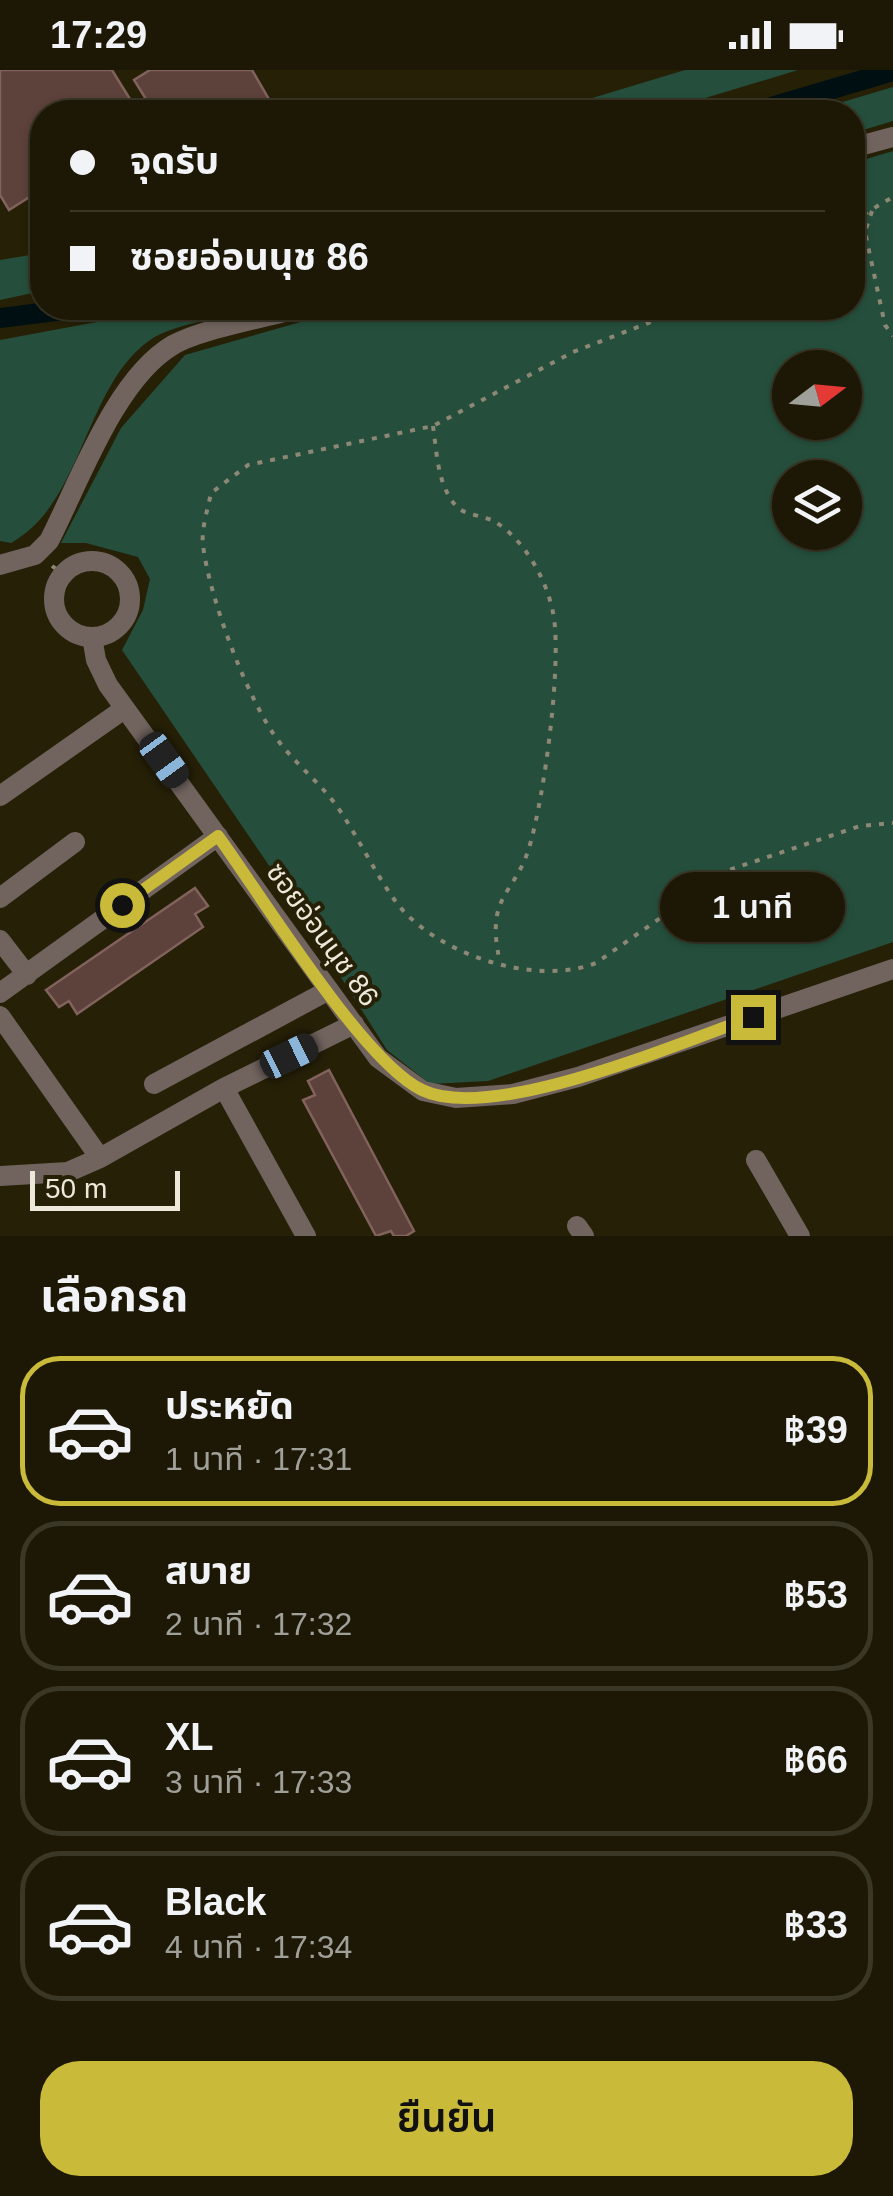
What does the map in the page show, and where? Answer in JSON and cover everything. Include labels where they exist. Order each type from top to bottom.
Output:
[{"type":"street","points":[[865,144],[893,136]]},
{"type":"street","points":[[0,565],[35,555],[49,541],[118,404],[157,358],[175,344],[258,320]]},
{"type":"street","name":"ซอยอ่อนนุช 86","points":[[92,637],[96,660],[124,708],[378,1058],[423,1091],[456,1098],[513,1094],[578,1077],[893,969]]},
{"type":"street","points":[[0,796],[124,708]]},
{"type":"street","points":[[0,993],[218,836]]},
{"type":"street","points":[[0,898],[75,842]]},
{"type":"street","points":[[0,940],[27,975]]},
{"type":"street","points":[[154,1084],[330,990]]},
{"type":"street","points":[[0,1016],[100,1158]]},
{"type":"street","points":[[0,1175],[68,1172],[354,1024]]},
{"type":"street","points":[[224,1088],[306,1236]]},
{"type":"street","points":[[756,1160],[800,1236]]},
{"type":"path","points":[[865,214],[893,197]]},
{"type":"path","points":[[872,211],[866,232],[885,325],[893,336]]},
{"type":"path","points":[[656,320],[572,352],[434,426],[248,464],[211,493],[202,542],[216,602],[246,677],[279,742],[320,782],[360,838],[396,901],[417,925],[475,956],[537,971],[574,972],[596,963],[730,870],[860,826],[893,824]]},
{"type":"path","points":[[434,426],[446,492],[459,510],[497,523],[521,547],[550,594],[556,630],[548,737],[530,846],[506,888],[492,927],[500,962]]},
{"type":"green space","points":[[685,70],[798,70],[699,100],[586,100]]},
{"type":"green space","points":[[893,87],[893,121],[865,129],[865,100],[849,100]]},
{"type":"green space","points":[[893,151],[893,942],[488,1081],[430,1084],[387,1050],[283,886],[122,650],[143,610],[150,579],[138,557],[86,543],[61,543],[121,428],[185,355],[308,320],[865,320],[865,159]]},
{"type":"green space","points":[[30,255],[30,294],[0,300],[0,260]]},
{"type":"green space","points":[[108,320],[206,320],[153,338],[130,358],[112,383],[55,500],[36,524],[11,543],[0,541],[0,340]]},
{"type":"building","points":[[0,70],[112,70],[131,100],[30,100],[30,197],[9,210],[0,195]]},
{"type":"building","points":[[150,70],[252,70],[270,100],[146,100],[134,80]]},
{"type":"building","points":[[195,888],[208,906],[195,914],[203,927],[77,1014],[69,1001],[59,1007],[46,990]]},
{"type":"building","points":[[329,1070],[414,1231],[406,1236],[394,1236],[391,1231],[376,1236],[303,1100],[315,1095],[308,1081]]},
{"type":"waterway","points":[[795,100],[893,71]]},
{"type":"waterway","points":[[0,318],[30,314]]},
{"type":"route","points":[[122,905],[218,836],[378,1058],[423,1091],[456,1098],[513,1094],[578,1077],[753,1017]]}]
